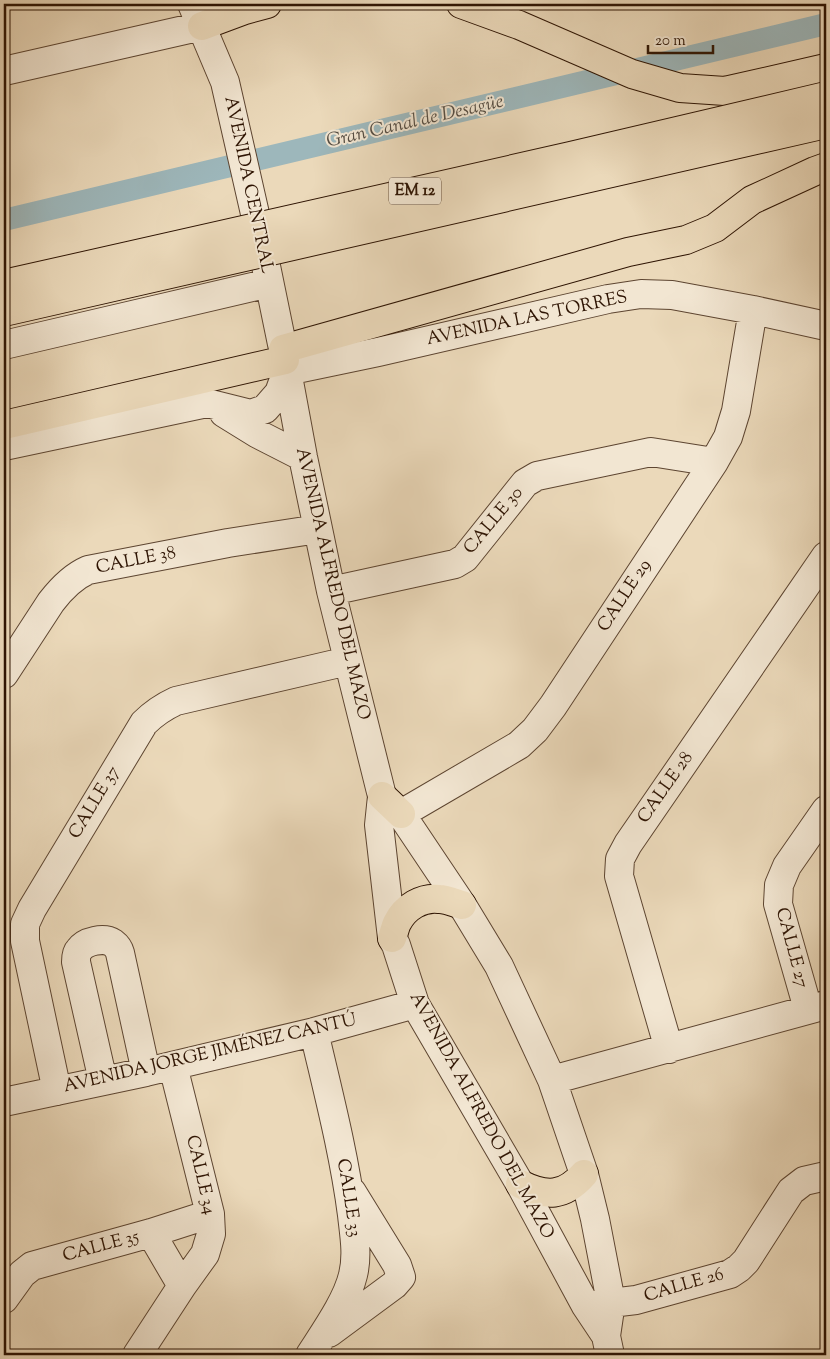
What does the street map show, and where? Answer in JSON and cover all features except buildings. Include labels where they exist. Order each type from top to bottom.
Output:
[{"type":"main road","points":[[197,15],[245,10],[267,4]]},
{"type":"main road","points":[[461,4],[519,25],[632,74],[680,88],[725,91],[826,68]]},
{"type":"main road","name":"EM 12","points":[[4,284],[571,156],[826,96]]},
{"type":"main road","name":"EM 12","points":[[4,312],[826,124]]},
{"type":"main road","points":[[4,425],[285,360],[628,252],[686,240],[715,228],[752,200],[820,169]]},
{"type":"main road","points":[[382,796],[401,814]]},
{"type":"main road","points":[[392,938],[398,921],[406,909],[418,902],[438,898],[449,900],[462,906]]},
{"type":"main road","points":[[520,1184],[534,1191],[548,1194],[565,1190],[578,1182],[584,1174]]},
{"type":"street","points":[[4,71],[197,15]]},
{"type":"street","name":"AVENIDA CENTRAL","points":[[197,15],[225,82],[258,227],[285,360]]},
{"type":"street","points":[[4,345],[269,282]]},
{"type":"street","name":"AVENIDA LAS TORRES","points":[[285,360],[387,350],[608,299],[641,294],[672,295],[826,326]]},
{"type":"street","name":"CALLE 29","points":[[401,814],[519,745],[535,730],[553,706],[714,462],[728,437],[736,411],[753,310]]},
{"type":"street","points":[[4,446],[207,403],[251,414],[265,410],[278,393],[285,360]]},
{"type":"street","name":"AVENIDA ALFREDO DEL MAZO","points":[[285,360],[331,591],[382,796],[379,825],[392,938],[415,1004],[520,1184],[598,1304]]},
{"type":"street","points":[[207,403],[258,434],[303,457]]},
{"type":"street","name":"CALLE 30","points":[[331,591],[455,564],[465,558],[525,483],[537,476],[651,452],[714,462]]},
{"type":"street","name":"CALLE 38","points":[[4,674],[58,592],[78,575],[88,570],[228,543],[318,530]]},
{"type":"street","name":"CALLE 28","points":[[669,1049],[619,876],[620,859],[628,844],[826,556]]},
{"type":"street","name":"CALLE 37","points":[[57,1090],[25,941],[25,924],[32,909],[144,723],[162,707],[176,701],[348,661]]},
{"type":"street","name":"CALLE 27","points":[[817,1007],[778,904],[779,885],[787,866],[826,810]]},
{"type":"street","points":[[401,814],[499,966],[552,1080],[584,1174],[595,1219],[598,1304],[608,1346]]},
{"type":"street","points":[[103,1081],[76,962],[79,949],[90,942],[108,941],[118,948],[146,1072]]},
{"type":"street","name":"AVENIDA JORGE JIMÉNEZ CANTÚ","points":[[4,1102],[173,1066],[314,1032],[415,1004]]},
{"type":"street","points":[[552,1080],[817,1007]]},
{"type":"street","name":"CALLE 33","points":[[314,1032],[348,1186],[355,1237],[353,1276],[341,1304],[315,1347]]},
{"type":"street","name":"CALLE 34","points":[[137,1355],[205,1254],[211,1234],[210,1214],[173,1066]]},
{"type":"street","name":"CALLE 26","points":[[598,1304],[636,1300],[730,1274],[746,1261],[791,1191],[804,1181],[826,1176]]},
{"type":"street","points":[[315,1347],[394,1286],[401,1277],[397,1265],[348,1186]]},
{"type":"street","name":"CALLE 35","points":[[4,1298],[22,1274],[32,1266],[151,1233],[210,1214]]},
{"type":"street","points":[[151,1233],[182,1286]]},
{"type":"waterway","name":"Gran Canal de Desagüe","points":[[4,220],[826,24]]}]
